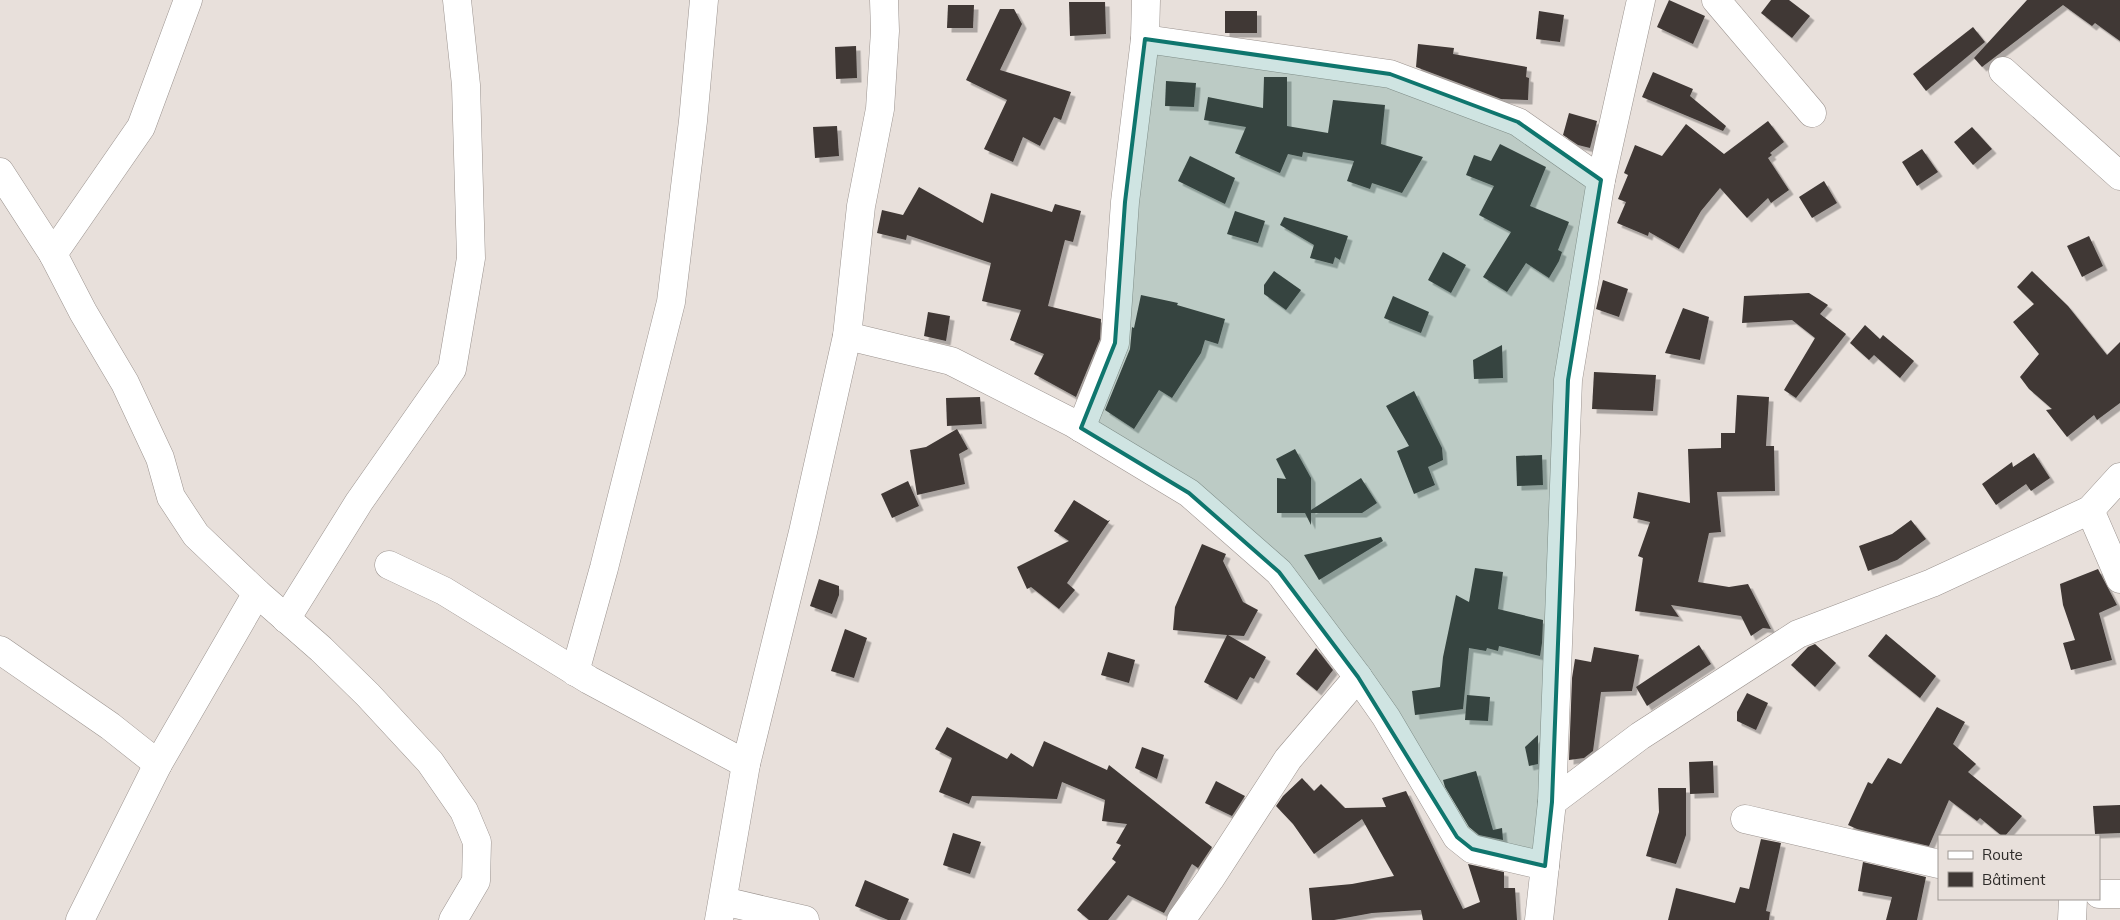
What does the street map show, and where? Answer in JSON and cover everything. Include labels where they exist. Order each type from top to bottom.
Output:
[{"type":"street","points":[[53,254],[141,128],[188,0]]},
{"type":"street","points":[[286,619],[359,502],[452,369],[471,258],[466,86],[457,0]]},
{"type":"street","points":[[575,672],[604,568],[671,302],[693,121],[704,0]]},
{"type":"street","points":[[805,920],[721,911],[746,764],[847,336],[861,206],[880,109],[886,32],[884,0]]},
{"type":"street","points":[[1081,428],[1115,343],[1125,202],[1144,39],[1146,0]]},
{"type":"street","points":[[1540,920],[1552,802],[1568,380],[1601,180],[1641,0]]},
{"type":"street","points":[[1716,0],[1812,113]]},
{"type":"street","points":[[1144,39],[1390,74],[1518,122],[1601,180]]},
{"type":"street","points":[[2003,71],[2120,176]]},
{"type":"street","points":[[0,172],[53,254],[83,312],[124,383],[160,458],[171,497],[196,535],[368,695],[430,762],[464,811],[477,842],[476,881],[453,920]]},
{"type":"street","points":[[847,336],[951,360],[1081,428],[1189,493],[1279,572],[1358,677],[1386,718],[1458,837],[1472,849],[1545,866]]},
{"type":"street","points":[[1552,802],[1640,736],[1798,634],[1932,582],[2090,510],[2120,477]]},
{"type":"street","points":[[2090,510],[2120,579]]},
{"type":"street","points":[[389,565],[444,591],[575,672],[746,764]]},
{"type":"street","points":[[80,920],[158,764],[257,593]]},
{"type":"street","points":[[0,650],[110,726],[158,764]]},
{"type":"street","points":[[1180,920],[1210,879],[1288,759],[1358,677]]},
{"type":"street","points":[[1745,819],[1938,864]]},
{"type":"street","points":[[2100,894],[2120,894]]},
{"type":"street","points":[[2072,920],[2073,900]]},
{"type":"highlighted area","points":[[1145,39],[1390,74],[1518,122],[1601,180],[1568,380],[1552,802],[1545,866],[1472,849],[1457,837],[1358,677],[1279,572],[1189,493],[1081,428],[1115,343],[1125,202]]},
{"type":"building","points":[[1669,0],[1705,16],[1693,44],[1657,27]]},
{"type":"building","points":[[1771,0],[1789,0],[1810,16],[1792,38],[1761,13]]},
{"type":"building","points":[[2027,0],[2120,0],[2120,41],[2095,23],[2092,26],[2063,5],[1982,67],[1974,58]]},
{"type":"building","points":[[1069,2],[1105,2],[1106,34],[1070,36]]},
{"type":"building","points":[[948,5],[974,5],[973,28],[947,28]]},
{"type":"building","points":[[1000,9],[1014,9],[1022,24],[1000,70],[1071,92],[1061,120],[1054,117],[1040,146],[1023,137],[1013,162],[984,149],[1007,100],[966,80]]},
{"type":"building","points":[[1225,11],[1257,11],[1257,33],[1225,33]]},
{"type":"building","points":[[1539,11],[1564,15],[1560,42],[1536,39]]},
{"type":"building","points":[[1973,27],[1985,42],[1926,91],[1913,74]]},
{"type":"building","points":[[1418,44],[1454,48],[1453,54],[1527,67],[1526,77],[1529,78],[1528,100],[1501,99],[1416,67]]},
{"type":"building","points":[[856,46],[857,78],[836,79],[835,47]]},
{"type":"building","points":[[1653,72],[1693,89],[1690,96],[1726,126],[1723,131],[1642,97]]},
{"type":"building","points":[[1264,77],[1287,77],[1287,126],[1328,133],[1333,100],[1385,105],[1381,144],[1423,157],[1402,193],[1372,183],[1370,189],[1347,181],[1354,161],[1303,152],[1302,157],[1288,154],[1280,173],[1235,153],[1246,127],[1204,120],[1208,97],[1263,108]]},
{"type":"building","points":[[1166,81],[1196,83],[1194,107],[1165,106]]},
{"type":"building","points":[[1569,113],[1597,121],[1590,148],[1578,145],[1563,135]]},
{"type":"building","points":[[1768,121],[1784,142],[1770,153],[1772,155],[1768,158],[1789,190],[1771,203],[1768,198],[1747,218],[1720,188],[1701,211],[1679,249],[1649,232],[1648,236],[1617,223],[1626,202],[1618,199],[1628,175],[1624,173],[1635,145],[1662,156],[1686,124],[1724,154]]},
{"type":"building","points":[[837,126],[839,156],[815,158],[813,127]]},
{"type":"building","points":[[1972,127],[1992,149],[1973,165],[1954,142]]},
{"type":"building","points":[[1500,144],[1546,167],[1530,206],[1569,222],[1558,250],[1562,252],[1559,261],[1549,278],[1526,263],[1507,292],[1483,277],[1511,232],[1479,215],[1494,186],[1466,175],[1474,155],[1491,161]]},
{"type":"building","points":[[1922,149],[1938,172],[1917,186],[1902,162]]},
{"type":"building","points":[[1190,156],[1235,178],[1225,204],[1178,181]]},
{"type":"building","points":[[1824,181],[1837,203],[1812,218],[1799,197]]},
{"type":"building","points":[[919,187],[983,223],[991,193],[1052,212],[1055,204],[1081,211],[1073,242],[1065,240],[1048,306],[1101,319],[1100,339],[1076,397],[1034,374],[1044,354],[1010,340],[1021,310],[982,301],[991,263],[907,235],[906,240],[877,233],[882,210],[903,215]]},
{"type":"building","points":[[1235,211],[1265,221],[1258,243],[1227,234]]},
{"type":"building","points":[[1284,217],[1348,236],[1340,260],[1335,257],[1333,264],[1310,258],[1314,245],[1280,225]]},
{"type":"building","points":[[2089,236],[2103,266],[2082,277],[2067,246]]},
{"type":"building","points":[[1443,252],[1466,265],[1451,293],[1428,280]]},
{"type":"building","points":[[1274,271],[1301,290],[1286,310],[1264,294],[1264,285]]},
{"type":"building","points":[[2032,271],[2068,306],[2107,355],[2120,342],[2120,403],[2097,420],[2094,415],[2067,437],[2046,410],[2052,409],[2029,389],[2020,377],[2039,354],[2013,322],[2034,304],[2017,287]]},
{"type":"building","points":[[1603,280],[1628,289],[1619,317],[1596,309]]},
{"type":"building","points":[[1809,293],[1828,305],[1820,314],[1846,334],[1796,398],[1784,390],[1815,338],[1792,320],[1742,323],[1744,296]]},
{"type":"building","points":[[1141,295],[1178,303],[1177,305],[1225,319],[1218,344],[1205,340],[1201,353],[1172,398],[1159,390],[1134,429],[1105,410],[1130,349],[1132,327],[1134,328]]},
{"type":"building","points":[[1393,296],[1429,312],[1421,333],[1384,318]]},
{"type":"building","points":[[1683,308],[1709,317],[1700,360],[1665,353]]},
{"type":"building","points":[[928,312],[950,316],[946,341],[924,336]]},
{"type":"building","points":[[1865,325],[1880,339],[1883,335],[1914,361],[1900,378],[1874,355],[1869,360],[1850,343]]},
{"type":"building","points":[[1502,345],[1503,378],[1474,379],[1473,360]]},
{"type":"building","points":[[1594,372],[1656,375],[1653,411],[1592,409]]},
{"type":"building","points":[[1414,391],[1442,448],[1443,460],[1428,467],[1435,485],[1414,494],[1397,451],[1409,446],[1386,406]]},
{"type":"building","points":[[1737,395],[1769,397],[1766,446],[1774,446],[1775,491],[1717,492],[1721,532],[1709,533],[1698,582],[1729,587],[1748,584],[1771,629],[1763,628],[1751,636],[1741,616],[1671,605],[1679,617],[1635,611],[1643,558],[1638,556],[1650,522],[1633,518],[1638,492],[1690,503],[1688,449],[1721,448],[1721,433],[1735,433]]},
{"type":"building","points":[[980,397],[982,424],[947,426],[946,398]]},
{"type":"building","points":[[957,429],[968,449],[959,454],[965,484],[917,495],[910,450],[926,447]]},
{"type":"building","points":[[1295,449],[1311,478],[1311,510],[1361,478],[1377,503],[1362,513],[1311,513],[1311,525],[1305,513],[1277,513],[1277,478],[1286,479],[1276,459]]},
{"type":"building","points":[[2034,453],[2050,478],[2031,491],[2026,484],[1996,505],[1982,484],[2012,462],[2013,467]]},
{"type":"building","points":[[1542,455],[1543,485],[1517,486],[1516,456]]},
{"type":"building","points":[[908,481],[919,506],[892,518],[881,494]]},
{"type":"building","points":[[1074,500],[1108,521],[1110,520],[1067,583],[1075,590],[1059,609],[1031,587],[1027,589],[1017,567],[1069,541],[1054,531]]},
{"type":"building","points":[[1911,520],[1926,539],[1897,560],[1868,571],[1859,546],[1892,534]]},
{"type":"building","points":[[1381,537],[1383,541],[1319,580],[1304,555]]},
{"type":"building","points":[[1202,544],[1226,554],[1223,561],[1243,602],[1258,610],[1244,636],[1228,635],[1266,657],[1254,679],[1250,677],[1237,700],[1204,682],[1227,635],[1173,630],[1175,607]]},
{"type":"building","points":[[1475,568],[1503,572],[1498,609],[1543,620],[1540,656],[1499,646],[1498,651],[1487,648],[1486,651],[1469,648],[1463,709],[1415,715],[1412,691],[1440,687],[1443,657],[1456,595],[1469,602]]},
{"type":"building","points":[[2098,569],[2117,605],[2099,613],[2112,660],[2071,670],[2063,643],[2075,640],[2063,605],[2060,584]]},
{"type":"building","points":[[819,579],[839,586],[839,595],[832,614],[810,606]]},
{"type":"building","points":[[845,629],[867,638],[854,678],[831,671]]},
{"type":"building","points":[[1886,634],[1936,676],[1920,698],[1868,656]]},
{"type":"building","points":[[1815,644],[1836,663],[1815,687],[1791,665],[1808,647]]},
{"type":"building","points":[[1699,645],[1711,664],[1647,706],[1636,687]]},
{"type":"building","points":[[1594,647],[1639,655],[1632,691],[1601,692],[1593,751],[1584,758],[1569,760],[1572,678],[1575,659],[1591,662]]},
{"type":"building","points":[[1316,648],[1333,670],[1317,691],[1296,674]]},
{"type":"building","points":[[1108,652],[1135,660],[1129,683],[1101,675]]},
{"type":"building","points":[[1747,693],[1768,703],[1756,730],[1737,721],[1737,712]]},
{"type":"building","points":[[1467,695],[1490,697],[1488,721],[1465,720]]},
{"type":"building","points":[[1937,707],[1965,722],[1953,744],[1976,764],[1968,772],[2022,816],[2006,835],[2001,835],[1980,818],[1977,821],[1949,800],[1929,846],[1857,829],[1848,825],[1868,782],[1872,784],[1888,758],[1901,764]]},
{"type":"building","points":[[947,727],[1007,759],[1011,753],[1033,767],[1044,741],[1107,770],[1109,765],[1212,847],[1198,868],[1192,864],[1164,913],[1128,895],[1108,920],[1089,920],[1077,910],[1116,862],[1112,859],[1121,845],[1116,843],[1127,824],[1102,821],[1105,800],[1062,782],[1057,799],[972,796],[969,804],[939,792],[952,758],[935,749]]},
{"type":"building","points":[[1538,735],[1538,764],[1529,766],[1525,747]]},
{"type":"building","points":[[1142,747],[1164,755],[1157,779],[1135,768]]},
{"type":"building","points":[[1713,761],[1714,793],[1690,794],[1689,762]]},
{"type":"building","points":[[1476,771],[1493,830],[1502,828],[1503,840],[1479,835],[1469,827],[1445,787],[1443,780]]},
{"type":"building","points":[[1302,778],[1314,791],[1321,784],[1345,808],[1386,807],[1382,798],[1406,791],[1463,909],[1480,902],[1468,864],[1504,872],[1504,888],[1515,888],[1517,920],[1423,920],[1421,910],[1372,913],[1334,920],[1312,920],[1309,888],[1352,884],[1394,876],[1362,819],[1314,854],[1293,824],[1276,806],[1283,796]]},
{"type":"building","points":[[1216,781],[1245,796],[1232,816],[1205,803]]},
{"type":"building","points":[[1658,788],[1686,788],[1686,835],[1676,864],[1646,856],[1659,812]]},
{"type":"building","points":[[2120,805],[2120,833],[2095,834],[2093,806]]},
{"type":"building","points":[[953,833],[981,842],[970,874],[943,865]]},
{"type":"building","points":[[1761,839],[1781,843],[1766,911],[1770,912],[1769,920],[1668,920],[1676,888],[1735,903],[1740,887],[1749,889]]},
{"type":"building","points":[[1863,862],[1926,877],[1917,920],[1886,920],[1892,897],[1858,891]]},
{"type":"building","points":[[865,880],[909,899],[900,920],[888,920],[855,906]]}]
